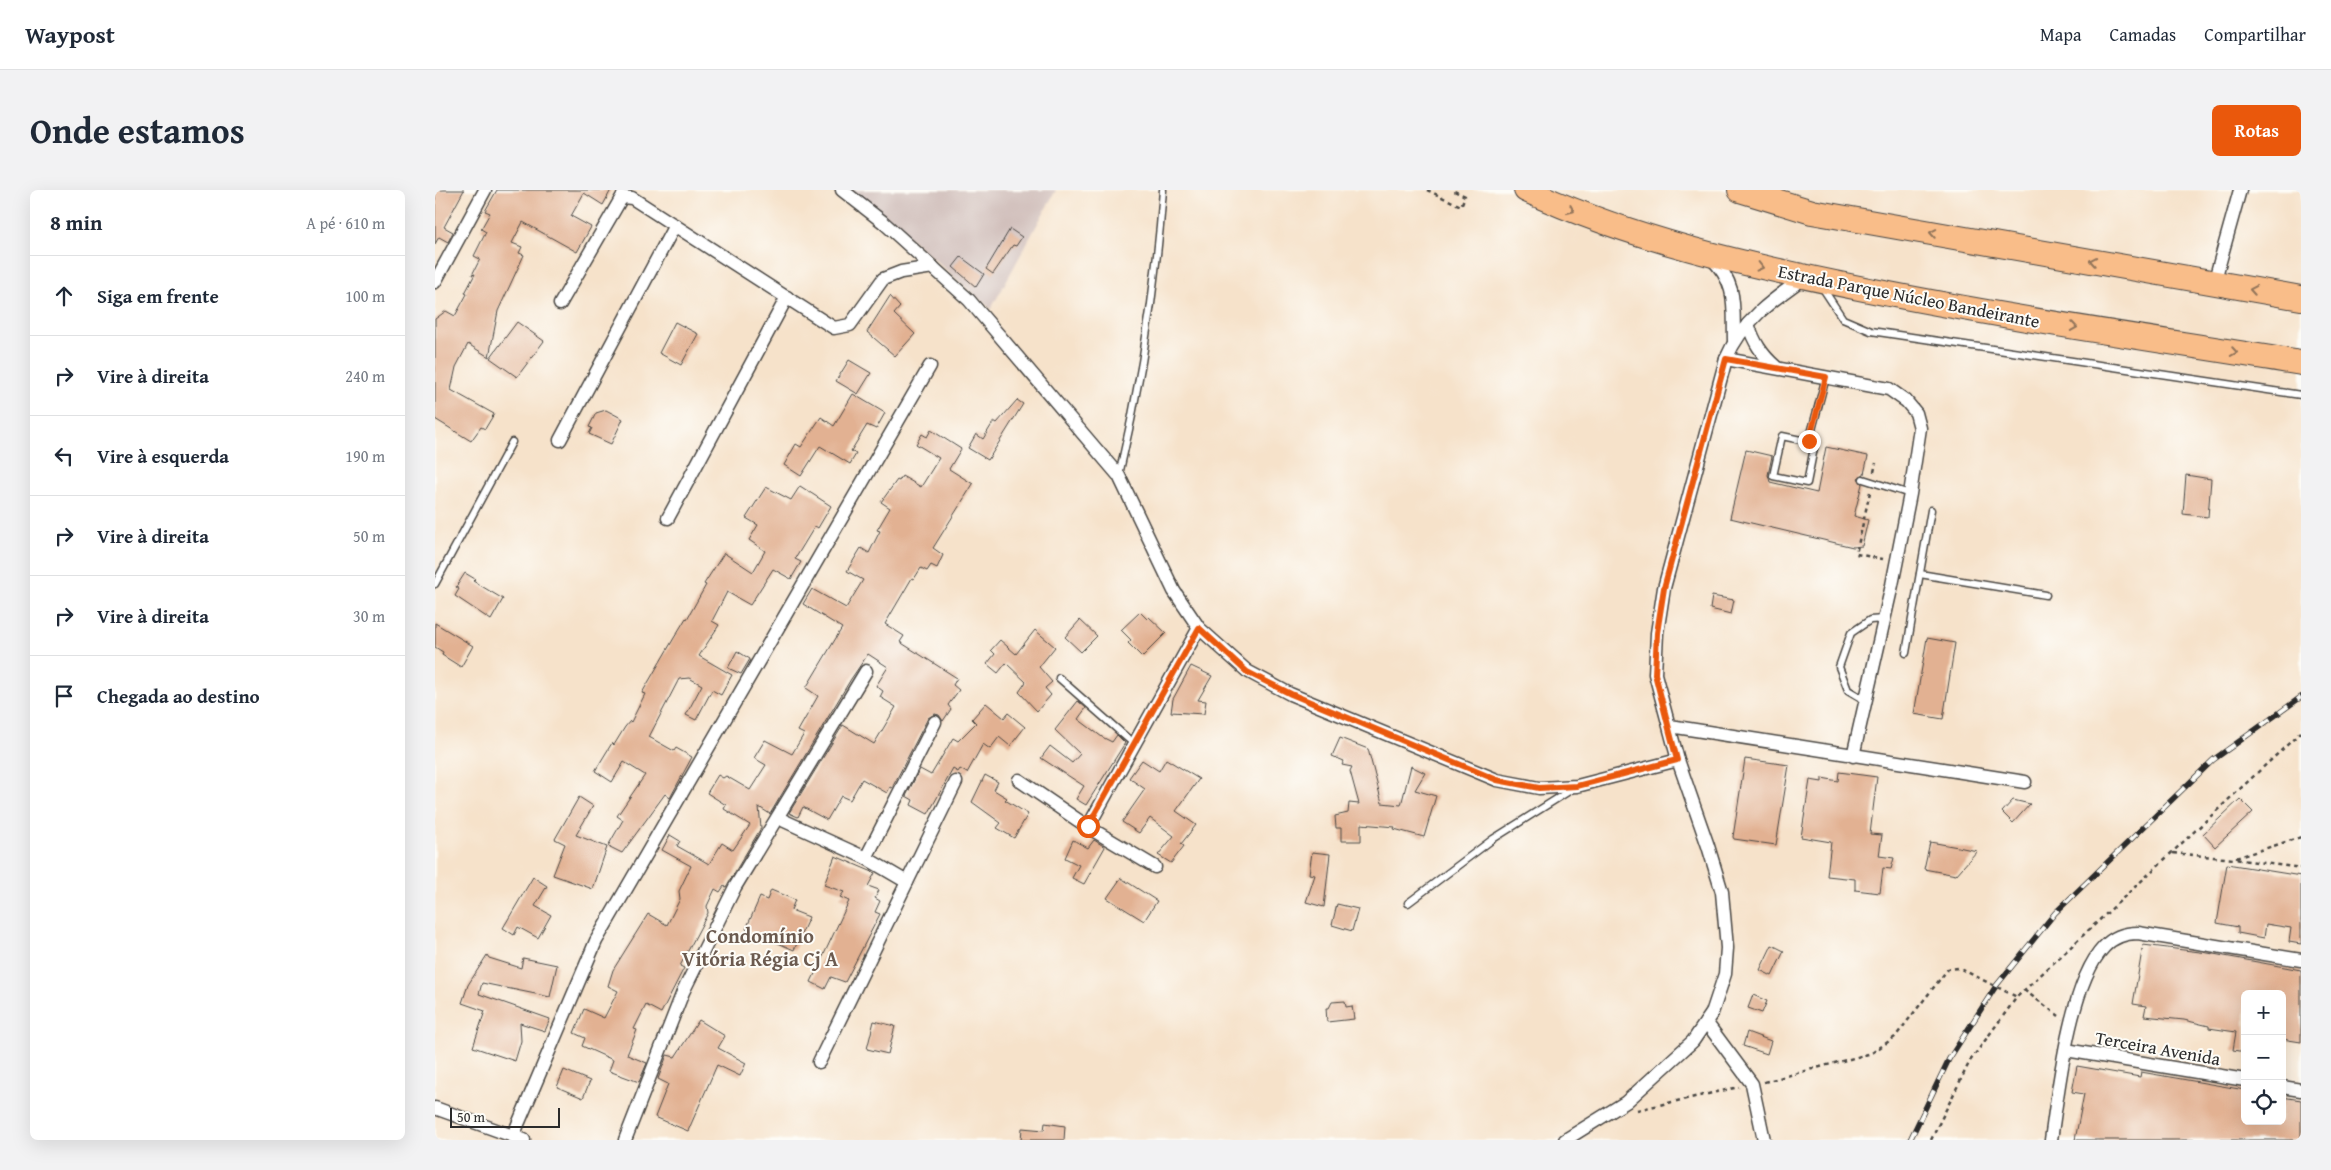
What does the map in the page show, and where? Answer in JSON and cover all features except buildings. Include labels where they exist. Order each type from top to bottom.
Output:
[{"type":"highway","name":"Estrada Parque Núcleo Bandeirante","points":[[1526,190],[1572,211],[1707,254],[1811,279],[1950,307],[2301,363]]},
{"type":"highway","points":[[1740,190],[1812,212],[2301,298]]},
{"type":"street","points":[[435,282],[485,190]]},
{"type":"street","points":[[842,190],[883,222],[969,300],[1119,476],[1174,591],[1199,628],[1247,672],[1291,694],[1497,780],[1539,788],[1577,786],[1677,760]]},
{"type":"street","points":[[2214,282],[2240,190]]},
{"type":"street","points":[[560,304],[622,197],[632,198],[834,328],[850,324],[883,279],[901,272],[933,267]]},
{"type":"street","points":[[560,440],[675,225]]},
{"type":"street","points":[[1707,254],[1722,269],[1729,281],[1732,297],[1734,341]]},
{"type":"street","points":[[1565,1140],[1636,1094],[1693,1041],[1713,1013],[1725,974],[1727,948],[1722,892],[1708,846],[1677,760],[1670,726],[1655,674],[1658,624],[1664,588],[1726,359],[1734,341],[1767,304],[1811,279]]},
{"type":"street","points":[[668,518],[787,297]]},
{"type":"street","points":[[1748,324],[1753,339],[1763,356],[1776,367]]},
{"type":"street","points":[[1726,359],[1889,389],[1907,401],[1916,413],[1919,428],[1910,494],[1853,756]]},
{"type":"street","points":[[435,1108],[519,1138],[596,941],[930,366]]},
{"type":"street","points":[[1088,826],[1199,628]]},
{"type":"street","points":[[625,1140],[683,992],[735,888],[866,671]]},
{"type":"street","points":[[866,858],[935,722]]},
{"type":"street","points":[[1670,726],[2025,782]]},
{"type":"street","points":[[1019,780],[1088,826],[1155,867]]},
{"type":"street","points":[[819,1062],[956,782]]},
{"type":"street","points":[[778,818],[866,858],[907,882]]},
{"type":"street","points":[[2051,1140],[2071,1022],[2084,981],[2103,947],[2115,938],[2127,933],[2138,934],[2301,960]]},
{"type":"street","points":[[1706,1022],[1752,1084],[1764,1140]]},
{"type":"street","name":"Terceira Avenida","points":[[2066,1050],[2241,1079]]},
{"type":"street","points":[[2286,1088],[2301,1090]]},
{"type":"lane","points":[[1119,476],[1137,396],[1163,190]]},
{"type":"lane","points":[[1811,279],[1843,319],[1871,331],[2301,395]]},
{"type":"lane","points":[[1809,441],[1826,377]]},
{"type":"lane","points":[[1782,436],[1809,441],[1815,443],[1807,483],[1773,476],[1782,436]]},
{"type":"lane","points":[[435,584],[512,442]]},
{"type":"lane","points":[[1863,480],[1910,494]]},
{"type":"lane","points":[[1906,653],[1931,510]]},
{"type":"lane","points":[[1920,574],[2046,595]]},
{"type":"lane","points":[[1865,700],[1848,690],[1839,666],[1851,633],[1870,620],[1884,620]]},
{"type":"lane","points":[[1059,678],[1134,744]]},
{"type":"lane","points":[[1408,903],[1493,839],[1577,786]]},
{"type":"path","points":[[1427,190],[1461,206],[1465,196],[1452,190]]},
{"type":"path","points":[[1876,463],[1856,554],[1883,559]]},
{"type":"path","points":[[1931,1140],[1970,1061],[2017,997],[2120,898],[2172,853],[2301,732]]},
{"type":"path","points":[[2234,859],[2301,837]]},
{"type":"path","points":[[2172,853],[2301,868]]},
{"type":"path","points":[[1629,1112],[1752,1084],[1872,1053],[1895,1036],[1948,969],[1959,968],[1969,972],[2017,997]]},
{"type":"path","points":[[2024,990],[2055,1013],[2071,1022]]},
{"type":"shaded area","points":[[850,190],[1056,190],[991,309],[890,221]]},
{"type":"railway","points":[[1910,1140],[1949,1059],[1996,986],[2055,913],[2213,760],[2301,697]]},
{"type":"district","name":"Condomínio Vitória Régia Cj A","points":[[760,946]]},
{"type":"route","points":[[1088,826],[1199,628],[1247,672],[1291,694],[1497,780],[1539,788],[1577,786],[1677,760],[1670,726],[1655,674],[1657,633],[1664,588],[1726,359],[1826,377],[1809,441]]}]
